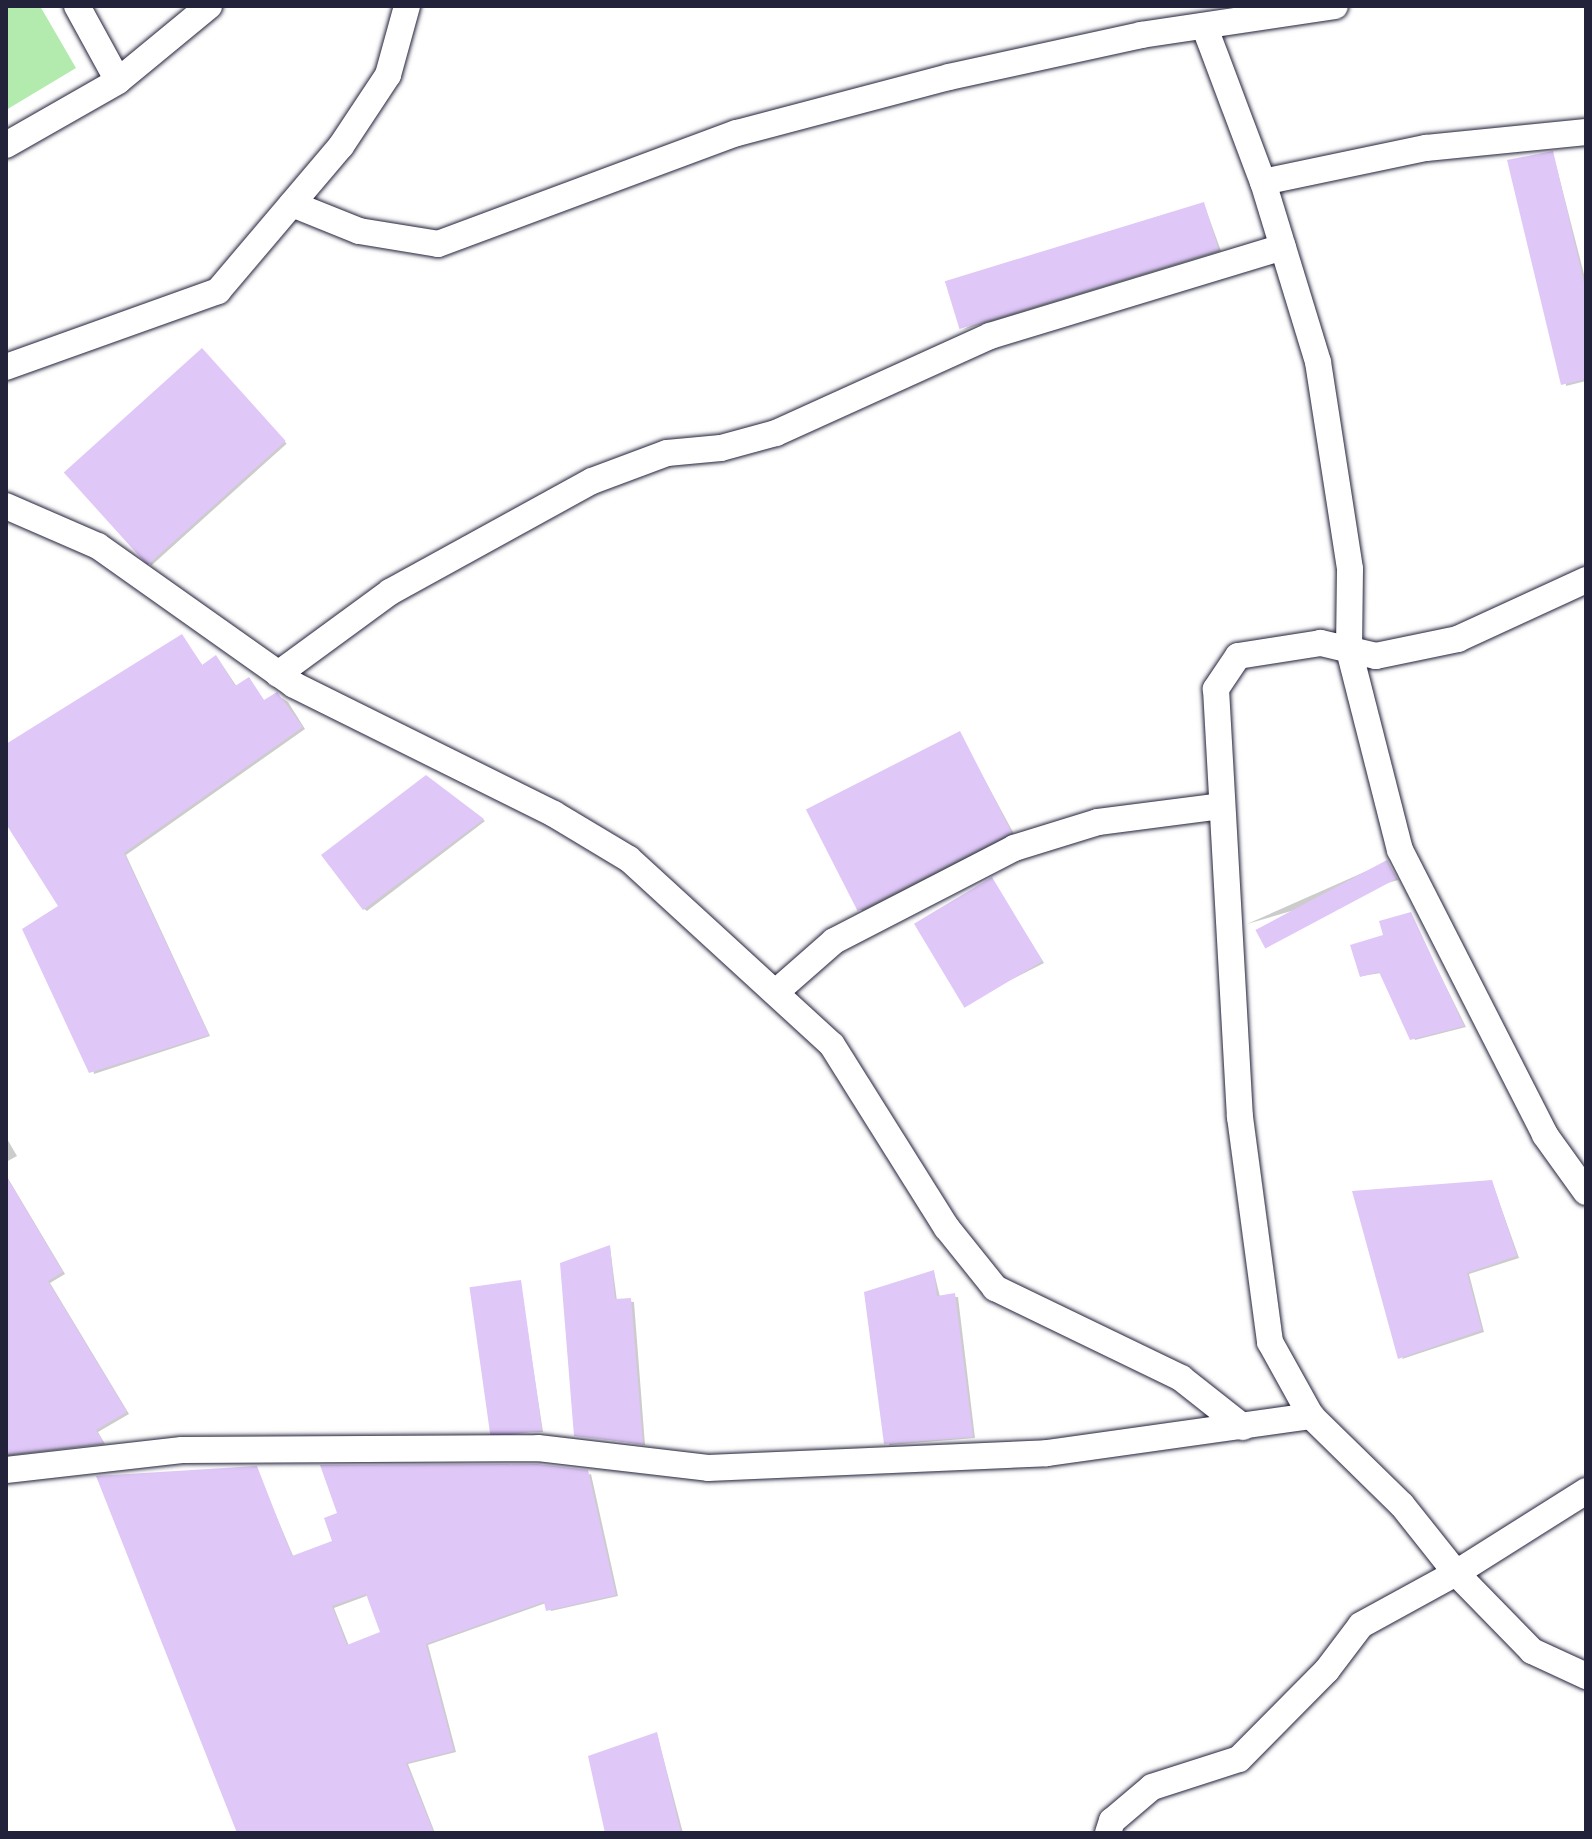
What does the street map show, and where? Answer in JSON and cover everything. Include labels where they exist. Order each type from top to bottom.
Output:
[{"type":"street","points":[[77,6],[118,81]]},
{"type":"street","points":[[6,145],[118,81],[209,6]]},
{"type":"street","points":[[6,367],[218,291],[341,146],[388,75],[407,6]]},
{"type":"street","points":[[292,204],[359,231],[438,244],[737,133],[949,77],[1141,35],[1205,28],[1335,6]]},
{"type":"street","points":[[1205,28],[1263,182],[1318,362],[1350,569],[1349,650],[1400,850],[1545,1135],[1586,1192]]},
{"type":"street","points":[[1263,182],[1426,148],[1586,132]]},
{"type":"street","points":[[278,674],[390,592],[592,481],[667,453],[721,448],[776,433],[990,336],[1283,247]]},
{"type":"street","points":[[6,506],[98,546],[278,674],[554,814],[629,859],[832,1045],[947,1228],[995,1288],[1181,1378],[1243,1427]]},
{"type":"street","points":[[1586,580],[1458,639],[1376,656],[1321,643],[1238,656],[1216,689],[1240,1117],[1270,1342],[1311,1416],[1402,1505],[1456,1573],[1532,1651],[1586,1676]]},
{"type":"street","points":[[776,992],[834,941],[1027,843],[1098,822],[1221,806]]},
{"type":"street","points":[[6,1470],[182,1450],[538,1448],[708,1468],[1047,1453],[1311,1416]]},
{"type":"street","points":[[1108,1833],[1112,1821],[1152,1787],[1239,1759],[1327,1670],[1361,1625],[1456,1573],[1586,1491]]},
{"type":"green space","points":[[6,6],[40,6],[76,68],[6,110]]},
{"type":"building","points":[[1553,151],[1586,291],[1586,379],[1561,385],[1507,160]]},
{"type":"building","points":[[1204,202],[1219,250],[959,329],[945,281]]},
{"type":"building","points":[[202,348],[286,441],[147,565],[64,472]]},
{"type":"building","points":[[182,634],[202,665],[216,655],[235,686],[249,677],[264,700],[277,692],[303,727],[124,853],[209,1035],[89,1073],[22,929],[58,906],[6,824],[6,744]]},
{"type":"building","points":[[960,731],[1012,833],[858,911],[806,810]]},
{"type":"building","points":[[426,775],[484,819],[363,910],[321,855]]},
{"type":"building","points":[[1387,860],[1397,879],[1265,948],[1255,930]]},
{"type":"building","points":[[992,877],[1042,961],[964,1008],[914,924]]},
{"type":"building","points":[[1411,912],[1464,1026],[1410,1040],[1379,972],[1360,977],[1350,945],[1383,935],[1379,921]]},
{"type":"building","points":[[6,1176],[63,1272],[48,1281],[127,1412],[96,1430],[104,1443],[6,1454]]},
{"type":"building","points":[[1492,1180],[1517,1256],[1467,1273],[1482,1330],[1398,1359],[1352,1191]]},
{"type":"building","points":[[610,1245],[615,1299],[631,1298],[643,1444],[574,1436],[560,1263]]},
{"type":"building","points":[[934,1270],[937,1296],[955,1293],[973,1437],[884,1444],[864,1292]]},
{"type":"building","points":[[521,1280],[542,1431],[491,1438],[470,1287]]},
{"type":"building","points":[[537,1464],[588,1470],[616,1595],[546,1611],[544,1602],[426,1644],[454,1751],[406,1763],[434,1833],[237,1833],[96,1476],[257,1466],[292,1556],[332,1541],[324,1518],[337,1513],[320,1465]],"holes":[[[366,1594],[380,1632],[347,1645],[332,1606]]]},
{"type":"building","points":[[657,1732],[681,1833],[605,1833],[588,1756]]}]
